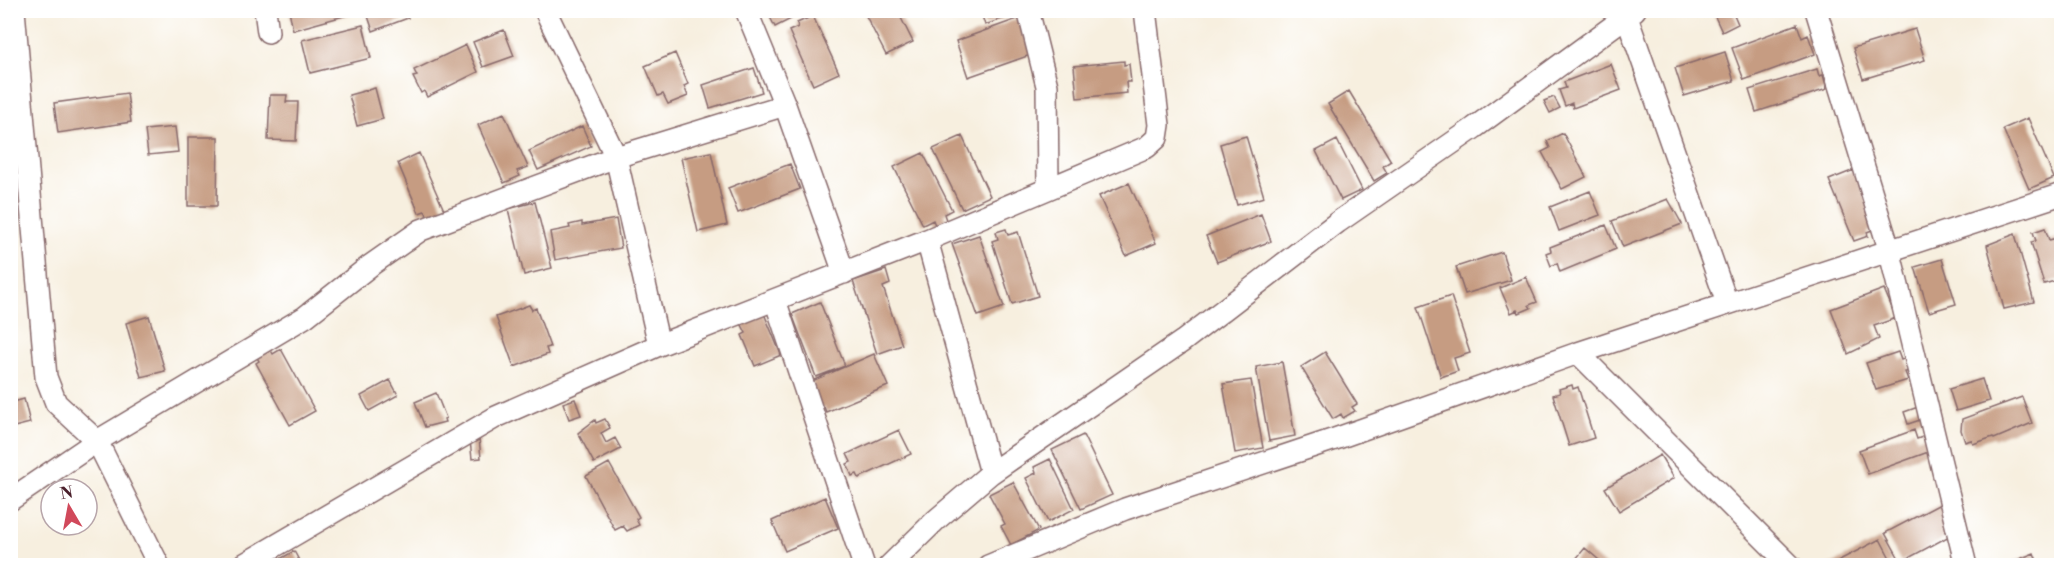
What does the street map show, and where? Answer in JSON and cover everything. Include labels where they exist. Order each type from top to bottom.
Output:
[{"type":"street","points":[[14,10],[46,377],[56,403],[97,441],[159,566]]},
{"type":"street","points":[[265,10],[268,32]]},
{"type":"street","points":[[545,10],[616,157],[659,345]]},
{"type":"street","points":[[746,10],[785,105],[844,273]]},
{"type":"street","points":[[1028,10],[1047,86],[1048,186]]},
{"type":"street","points":[[241,566],[496,417],[659,345],[927,240],[1048,186],[1147,147],[1157,138],[1159,119],[1145,10]]},
{"type":"street","points":[[1816,10],[1889,249],[1966,566]]},
{"type":"street","points":[[889,566],[936,520],[991,473],[1183,341],[1338,222],[1474,128],[1631,14],[1727,303]]},
{"type":"street","points":[[10,500],[97,441],[305,317],[371,265],[421,230],[616,157],[785,105]]},
{"type":"street","points":[[988,566],[1125,509],[1335,440],[1578,353],[1727,303],[1889,249],[2061,196]]},
{"type":"street","points":[[927,240],[991,473]]},
{"type":"street","points":[[775,300],[864,566]]},
{"type":"street","points":[[1578,353],[1791,566]]},
{"type":"building","points":[[289,10],[362,10],[362,11],[293,30]]},
{"type":"building","points":[[366,10],[405,10],[408,18],[373,31]]},
{"type":"building","points":[[772,10],[789,10],[793,18],[775,27],[768,13]]},
{"type":"building","points":[[863,10],[897,10],[913,42],[886,55]]},
{"type":"building","points":[[980,10],[1011,10],[1013,15],[985,25]]},
{"type":"building","points":[[1712,10],[1732,10],[1738,24],[1722,32]]},
{"type":"building","points":[[813,16],[839,73],[813,85],[789,31],[798,27],[797,23]]},
{"type":"building","points":[[1020,18],[1033,54],[968,77],[956,41]]},
{"type":"building","points":[[1797,24],[1802,38],[1808,35],[1815,54],[1744,80],[1732,48]]},
{"type":"building","points":[[363,25],[371,58],[310,73],[302,40]]},
{"type":"building","points":[[1915,29],[1925,60],[1863,79],[1853,48]]},
{"type":"building","points":[[504,30],[514,56],[483,67],[473,42]]},
{"type":"building","points":[[466,45],[478,72],[427,97],[424,91],[421,93],[413,77],[417,76],[414,70]]},
{"type":"building","points":[[1725,52],[1734,81],[1684,96],[1675,68]]},
{"type":"building","points":[[675,53],[688,84],[684,86],[688,96],[668,104],[663,94],[658,96],[645,66]]},
{"type":"building","points":[[1124,61],[1124,65],[1129,64],[1131,82],[1126,82],[1127,93],[1077,98],[1074,66]]},
{"type":"building","points":[[1611,64],[1621,90],[1573,108],[1572,103],[1565,106],[1559,90],[1566,88],[1564,82]]},
{"type":"building","points":[[754,68],[762,92],[710,108],[703,85]]},
{"type":"building","points":[[1817,69],[1819,76],[1823,75],[1827,89],[1756,112],[1749,90]]},
{"type":"building","points":[[375,88],[383,119],[357,126],[349,95]]},
{"type":"building","points":[[1349,91],[1391,161],[1383,166],[1387,173],[1374,181],[1328,104]]},
{"type":"building","points":[[127,93],[131,122],[58,133],[54,103]]},
{"type":"building","points":[[270,95],[287,95],[286,102],[298,102],[296,141],[268,140]]},
{"type":"building","points":[[1554,97],[1560,108],[1550,113],[1544,101]]},
{"type":"building","points":[[504,113],[528,167],[517,171],[520,176],[504,183],[478,125]]},
{"type":"building","points":[[2028,118],[2054,178],[2029,189],[2003,129]]},
{"type":"building","points":[[582,126],[591,146],[538,170],[529,151]]},
{"type":"building","points":[[175,127],[178,152],[148,155],[145,130]]},
{"type":"building","points":[[1563,133],[1586,177],[1562,189],[1542,152],[1550,148],[1547,141]]},
{"type":"building","points":[[962,136],[990,196],[962,209],[933,149]]},
{"type":"building","points":[[1246,136],[1264,197],[1237,205],[1220,144]]},
{"type":"building","points":[[188,137],[218,137],[217,206],[188,206]]},
{"type":"building","points":[[1337,140],[1362,190],[1341,200],[1316,151]]},
{"type":"building","points":[[711,152],[727,225],[698,232],[681,158]]},
{"type":"building","points":[[419,153],[444,210],[428,217],[425,211],[419,213],[398,163]]},
{"type":"building","points":[[923,153],[952,210],[944,214],[946,220],[935,225],[933,220],[923,225],[894,167]]},
{"type":"building","points":[[790,164],[800,189],[738,213],[728,188]]},
{"type":"building","points":[[1854,170],[1877,228],[1867,232],[1868,236],[1854,241],[1829,180]]},
{"type":"building","points":[[1129,183],[1156,243],[1126,256],[1099,196]]},
{"type":"building","points":[[1590,191],[1600,215],[1559,231],[1550,207]]},
{"type":"building","points":[[10,194],[15,194],[14,225],[10,225]]},
{"type":"building","points":[[1668,199],[1682,224],[1623,247],[1612,221]]},
{"type":"building","points":[[535,202],[552,268],[524,275],[508,209]]},
{"type":"building","points":[[1261,214],[1271,241],[1217,262],[1206,236]]},
{"type":"building","points":[[616,219],[621,248],[555,260],[550,232],[570,228],[569,225],[582,222],[582,225]]},
{"type":"building","points":[[1606,225],[1616,249],[1560,272],[1557,263],[1551,266],[1546,253],[1551,251],[1550,247]]},
{"type":"building","points":[[2045,228],[2049,240],[2057,238],[2062,252],[2062,279],[2044,284],[2031,242],[2036,241],[2033,232]]},
{"type":"building","points":[[1006,229],[1008,235],[1018,232],[1038,296],[1012,304],[992,241],[998,239],[996,232]]},
{"type":"building","points":[[2015,234],[2034,302],[2004,309],[1987,245]]},
{"type":"building","points":[[979,235],[1004,307],[978,316],[952,244]]},
{"type":"building","points":[[1502,252],[1511,280],[1465,294],[1456,267]]},
{"type":"building","points":[[1942,259],[1956,304],[1929,312],[1915,267]]},
{"type":"building","points":[[886,270],[890,284],[883,287],[902,345],[877,354],[853,281]]},
{"type":"building","points":[[1526,277],[1537,302],[1529,305],[1531,308],[1519,313],[1517,310],[1511,313],[1500,288]]},
{"type":"building","points":[[1884,289],[1896,318],[1874,326],[1879,339],[1848,354],[1831,309]]},
{"type":"building","points":[[1451,296],[1470,353],[1454,358],[1458,371],[1441,377],[1418,307]]},
{"type":"building","points":[[820,302],[845,366],[816,377],[792,314]]},
{"type":"building","points":[[529,305],[532,310],[536,308],[550,347],[546,348],[548,354],[514,367],[496,317]]},
{"type":"building","points":[[10,306],[15,306],[15,326],[10,327]]},
{"type":"building","points":[[763,311],[781,355],[755,366],[742,335],[746,333],[740,321]]},
{"type":"building","points":[[149,316],[165,371],[141,377],[126,323]]},
{"type":"building","points":[[269,347],[273,354],[281,349],[315,411],[290,425],[256,363],[259,361],[255,354]]},
{"type":"building","points":[[1325,352],[1357,404],[1352,407],[1355,411],[1343,418],[1341,414],[1333,419],[1301,367]]},
{"type":"building","points":[[1898,352],[1901,360],[1906,358],[1910,371],[1905,372],[1908,380],[1876,390],[1866,363]]},
{"type":"building","points":[[874,354],[888,386],[826,412],[824,407],[817,410],[812,381]]},
{"type":"building","points":[[1282,362],[1295,436],[1269,441],[1256,367]]},
{"type":"building","points":[[1982,379],[1989,401],[1956,411],[1949,389]]},
{"type":"building","points":[[390,380],[398,395],[369,411],[361,396]]},
{"type":"building","points":[[1251,380],[1263,448],[1235,453],[1223,384]]},
{"type":"building","points":[[1572,385],[1573,389],[1578,387],[1594,438],[1569,446],[1553,395],[1560,393],[1559,389]]},
{"type":"building","points":[[436,393],[446,418],[445,422],[425,427],[415,402]]},
{"type":"building","points":[[2022,397],[2032,423],[1994,439],[1993,437],[1973,444],[1971,440],[1965,442],[1961,430],[1962,419]]},
{"type":"building","points":[[24,399],[30,423],[10,428],[10,403]]},
{"type":"building","points":[[575,399],[581,415],[569,419],[563,403]]},
{"type":"building","points":[[1921,406],[1926,418],[1908,424],[1904,412]]},
{"type":"building","points":[[605,419],[610,428],[601,433],[606,443],[615,438],[621,449],[594,463],[578,433],[595,420],[596,423]]},
{"type":"building","points":[[899,430],[911,454],[859,478],[857,474],[852,476],[847,464],[851,462],[847,454]]},
{"type":"building","points":[[1914,430],[1917,439],[1925,436],[1931,451],[1868,474],[1859,450]]},
{"type":"building","points":[[1083,435],[1112,495],[1081,509],[1052,450]]},
{"type":"building","points":[[479,438],[481,458],[472,459],[470,440]]},
{"type":"building","points":[[1660,455],[1674,478],[1619,511],[1605,488]]},
{"type":"building","points":[[1050,459],[1074,509],[1048,522],[1026,478],[1036,473],[1034,467]]},
{"type":"building","points":[[609,463],[639,517],[636,519],[639,525],[627,531],[623,526],[615,530],[586,476]]},
{"type":"building","points":[[1013,482],[1039,530],[1011,545],[1001,526],[1005,524],[989,494]]},
{"type":"building","points":[[825,497],[838,528],[785,551],[772,521]]},
{"type":"building","points":[[1942,503],[1957,532],[1901,562],[1885,533]]},
{"type":"building","points":[[1880,539],[1892,562],[1886,566],[1828,566]]},
{"type":"building","points":[[1585,548],[1606,566],[1570,566]]},
{"type":"building","points":[[294,551],[302,566],[268,566]]},
{"type":"building","points":[[2034,553],[2039,566],[2005,566],[2005,565]]}]
